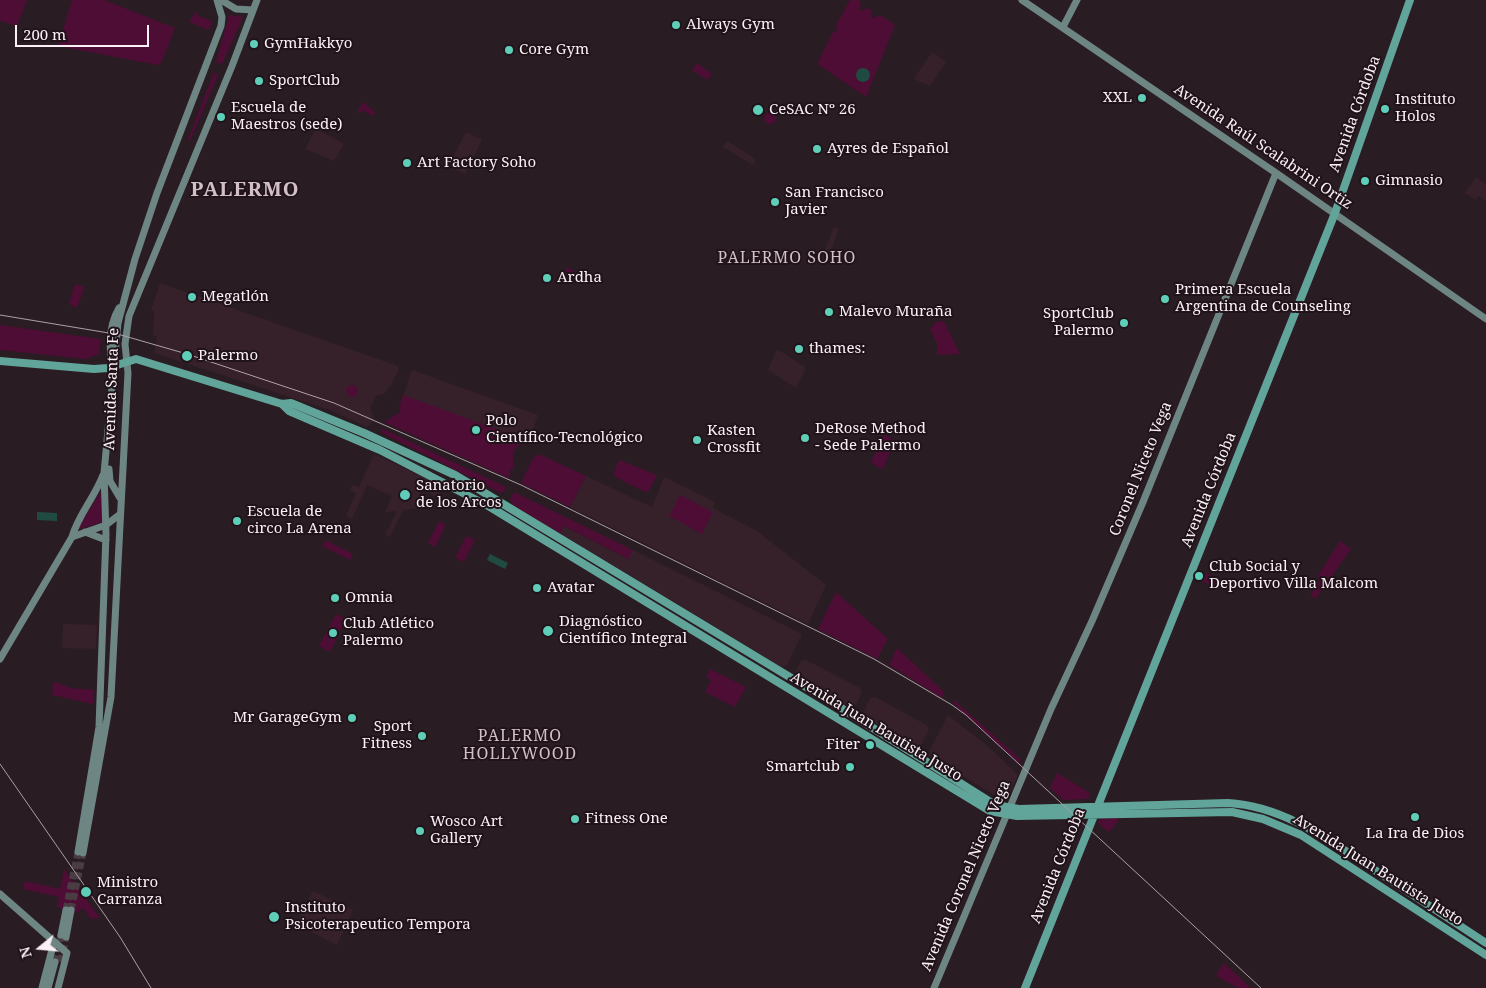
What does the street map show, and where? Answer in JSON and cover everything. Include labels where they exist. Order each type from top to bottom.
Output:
[{"type":"main road","name":"Avenida Santa Fe","points":[[216,0],[222,17],[215,45],[206,63],[157,193],[123,301],[113,366],[108,447],[104,473],[106,540],[99,727],[80,852],[109,714],[128,361],[125,344],[132,307],[232,66],[257,0]]},
{"type":"main road","points":[[222,0],[236,9],[253,10]]},
{"type":"main road","name":"Avenida Raúl Scalabrini Ortiz","points":[[1022,0],[1276,172],[1486,319]]},
{"type":"main road","points":[[1063,27],[1077,0]]},
{"type":"main road","name":"Avenida Córdoba","points":[[1024,988],[1335,213],[1410,0]]},
{"type":"main road","name":"Coronel Niceto Vega","points":[[1024,774],[1121,553],[1276,172]]},
{"type":"main road","name":"Avenida Juan Bautista Justo","points":[[0,361],[69,368],[103,369],[136,359],[282,404],[291,403],[455,475],[846,711],[995,806],[1008,812],[1093,816],[1232,812],[1269,822],[1301,835],[1486,955]]},
{"type":"main road","points":[[108,447],[110,454],[110,481],[120,498]]},
{"type":"main road","points":[[0,659],[72,537],[104,473]]},
{"type":"main road","points":[[72,537],[106,525],[119,514]]},
{"type":"main road","points":[[85,532],[106,540]]},
{"type":"main road","points":[[102,634],[106,647],[105,679],[111,686]]},
{"type":"main road","name":"Avenida Coronel Niceto Vega","points":[[934,988],[1024,774]]},
{"type":"main road","name":"Avenida Juan Bautista Justo","points":[[1008,812],[1228,803],[1260,809],[1322,835],[1486,943]]},
{"type":"main road","points":[[0,894],[67,952],[58,988]]},
{"type":"main road","points":[[63,936],[68,910]]},
{"type":"main road","points":[[42,988],[54,942]]},
{"type":"main road","points":[[48,988],[58,962],[54,988]]},
{"type":"shaded area","points":[[0,0],[27,0],[17,26],[0,21]]},
{"type":"shaded area","points":[[72,0],[104,0],[175,28],[161,63],[158,65],[58,46]]},
{"type":"shaded area","points":[[850,0],[859,0],[861,4],[860,9],[862,11],[867,8],[871,10],[871,17],[880,15],[895,25],[866,97],[819,65],[818,62],[833,32],[837,31],[836,25]]},
{"type":"shaded area","points":[[196,11],[198,16],[212,21],[209,30],[189,22]]},
{"type":"shaded area","points":[[229,15],[243,17],[222,64],[216,62]]},
{"type":"shaded area","points":[[932,52],[946,62],[930,86],[914,79]]},
{"type":"shaded area","points":[[697,63],[712,74],[707,80],[692,70]]},
{"type":"shaded area","points":[[860,68],[866,68],[870,75],[866,82],[860,82],[856,78],[856,72]]},
{"type":"shaded area","points":[[214,72],[218,75],[190,141],[188,139]]},
{"type":"shaded area","points":[[363,102],[375,112],[373,116],[362,110],[360,113],[357,112]]},
{"type":"shaded area","points":[[768,112],[772,112],[776,118],[772,124],[768,124],[764,120],[764,116]]},
{"type":"shaded area","points":[[317,129],[344,144],[334,161],[305,149]]},
{"type":"shaded area","points":[[466,132],[482,140],[465,174],[455,169],[458,163],[452,159]]},
{"type":"shaded area","points":[[727,141],[756,159],[753,165],[723,147]]},
{"type":"shaded area","points":[[1476,177],[1486,184],[1486,201],[1479,196],[1476,200],[1465,193]]},
{"type":"shaded area","points":[[834,227],[839,229],[829,255],[824,252]]},
{"type":"shaded area","points":[[567,267],[589,281],[588,284],[564,275]]},
{"type":"shaded area","points":[[160,283],[398,366],[399,369],[391,385],[384,394],[377,395],[370,408],[375,420],[367,427],[330,410],[154,353],[157,337],[153,335],[154,312],[151,310]]},
{"type":"shaded area","points":[[75,284],[84,287],[77,308],[69,304]]},
{"type":"shaded area","points":[[941,321],[945,323],[960,354],[937,355],[937,343],[930,329],[936,322]]},
{"type":"shaded area","points":[[0,325],[101,339],[99,354],[86,359],[0,350]]},
{"type":"shaded area","points":[[777,349],[806,368],[796,388],[768,370]]},
{"type":"shaded area","name":"Polo Científico-Tecnológico","points":[[412,370],[538,415],[529,441],[521,443],[513,451],[513,468],[510,470],[509,478],[455,454],[394,417],[401,412],[399,408]]},
{"type":"shaded area","points":[[352,385],[358,391],[352,397],[346,391]]},
{"type":"shaded area","points":[[403,395],[529,441],[521,443],[513,451],[513,468],[510,470],[509,478],[384,422],[401,412],[399,408]]},
{"type":"shaded area","points":[[381,428],[506,487],[504,492],[501,493],[382,433]]},
{"type":"shaded area","points":[[884,434],[894,441],[884,467],[880,469],[871,462]]},
{"type":"shaded area","name":"Sanatorio de los Arcos","points":[[374,454],[440,485],[441,489],[437,497],[421,489],[418,508],[403,510],[390,537],[385,535],[397,511],[385,512],[392,496],[367,485],[352,519],[346,516],[356,493],[350,490],[352,485],[359,487]]},
{"type":"shaded area","points":[[539,454],[586,476],[570,507],[521,483],[533,458]]},
{"type":"shaded area","points":[[619,460],[657,475],[649,491],[645,492],[615,477],[614,472]]},
{"type":"shaded area","points":[[586,476],[652,507],[664,477],[715,502],[713,508],[757,531],[826,585],[808,624],[570,507]]},
{"type":"shaded area","points":[[514,492],[633,550],[628,559],[564,526],[560,533],[513,505],[510,499]]},
{"type":"shaded area","points":[[100,493],[102,522],[77,530]]},
{"type":"shaded area","points":[[680,495],[713,512],[702,534],[669,516]]},
{"type":"shaded area","points":[[37,512],[57,513],[57,521],[37,520]]},
{"type":"shaded area","points":[[439,521],[446,525],[435,547],[428,543]]},
{"type":"shaded area","points":[[564,526],[628,559],[633,550],[802,634],[787,665],[782,667],[560,533]]},
{"type":"shaded area","points":[[466,536],[475,540],[464,562],[455,558]]},
{"type":"shaded area","points":[[325,540],[353,554],[350,560],[322,546]]},
{"type":"shaded area","points":[[1340,541],[1351,549],[1315,599],[1310,595],[1320,580],[1317,577]]},
{"type":"shaded area","points":[[490,554],[508,563],[505,569],[487,560]]},
{"type":"shaded area","points":[[1202,572],[1218,578],[1215,587],[1199,580]]},
{"type":"shaded area","points":[[836,592],[888,639],[877,659],[818,629]]},
{"type":"shaded area","name":"Club Atlético Palermo","points":[[336,614],[346,619],[330,652],[319,646]]},
{"type":"shaded area","points":[[63,624],[97,625],[96,649],[62,648]]},
{"type":"shaded area","points":[[897,648],[944,692],[942,698],[889,665]]},
{"type":"shaded area","points":[[806,660],[860,688],[862,693],[855,706],[850,707],[796,676],[795,672],[801,661]]},
{"type":"shaded area","points":[[710,669],[746,687],[735,707],[705,692],[711,680],[706,677]]},
{"type":"shaded area","points":[[53,681],[71,688],[94,690],[93,704],[52,695]]},
{"type":"shaded area","points":[[875,697],[927,725],[929,730],[920,747],[916,748],[864,717],[863,713],[870,698]]},
{"type":"shaded area","points":[[954,700],[1021,760],[1019,763],[953,703]]},
{"type":"shaded area","points":[[948,715],[989,747],[1018,775],[1006,799],[1001,799],[931,757],[929,752]]},
{"type":"shaded area","points":[[1057,773],[1090,793],[1088,799],[1063,800],[1050,788]]},
{"type":"shaded area","points":[[1118,818],[1119,820],[1109,832],[1098,823],[1100,819]]},
{"type":"shaded area","points":[[64,869],[100,918],[91,919],[83,908],[78,912],[57,907],[59,897],[23,889],[25,881],[60,889]]},
{"type":"shaded area","points":[[313,891],[353,910],[337,945],[296,924]]},
{"type":"shaded area","points":[[1224,963],[1251,988],[1238,988],[1218,977],[1217,973]]},
{"type":"tunnel","points":[[66,910],[78,852]]},
{"type":"tunnel","points":[[71,910],[83,853]]},
{"type":"tunnel","points":[[55,962],[61,935]]},
{"type":"tunnel","points":[[61,962],[66,937]]},
{"type":"railway","points":[[0,315],[121,335],[187,354],[334,403],[521,485],[874,659],[966,715],[1261,988]]},
{"type":"railway","points":[[0,764],[120,937],[151,988]]},
{"type":"place","name":"Always Gym","points":[[676,25]]},
{"type":"place","name":"GymHakkyo","points":[[254,44]]},
{"type":"place","name":"Core Gym","points":[[509,50]]},
{"type":"place","name":"SportClub","points":[[259,81]]},
{"type":"place","name":"XXL","points":[[1142,98]]},
{"type":"place","name":"Instituto Holos","points":[[1385,109]]},
{"type":"place","name":"CeSAC Nº 26","points":[[758,110]]},
{"type":"place","name":"Escuela de Maestros (sede)","points":[[221,117]]},
{"type":"place","name":"Ayres de Español","points":[[817,149]]},
{"type":"place","name":"Art Factory Soho","points":[[407,163]]},
{"type":"place","name":"Gimnasio","points":[[1365,181]]},
{"type":"place","name":"San Francisco Javier","points":[[775,202]]},
{"type":"place","name":"Ardha","points":[[547,278]]},
{"type":"place","name":"Megatlón","points":[[192,297]]},
{"type":"place","name":"Primera Escuela Argentina de Counseling","points":[[1165,299]]},
{"type":"place","name":"Malevo Muraña","points":[[829,312]]},
{"type":"place","name":"SportClub Palermo","points":[[1124,323]]},
{"type":"place","name":"thames:","points":[[799,349]]},
{"type":"place","name":"Palermo","points":[[187,356]]},
{"type":"place","name":"Polo Científico-Tecnológico","points":[[476,430]]},
{"type":"place","name":"DeRose Method - Sede Palermo","points":[[805,438]]},
{"type":"place","name":"Kasten Crossfit","points":[[697,440]]},
{"type":"place","name":"Sanatorio de los Arcos","points":[[405,495]]},
{"type":"place","name":"Escuela de circo La Arena","points":[[237,521]]},
{"type":"place","name":"Club Social y Deportivo Villa Malcom","points":[[1199,576]]},
{"type":"place","name":"Avatar","points":[[537,588]]},
{"type":"place","name":"Omnia","points":[[335,598]]},
{"type":"place","name":"Diagnóstico Científico Integral","points":[[548,631]]},
{"type":"place","name":"Club Atlético Palermo","points":[[333,633]]},
{"type":"place","name":"Mr GarageGym","points":[[352,718]]},
{"type":"place","name":"Sport Fitness","points":[[422,736]]},
{"type":"place","name":"Fiter","points":[[870,745]]},
{"type":"place","name":"Smartclub","points":[[850,767]]},
{"type":"place","name":"La Ira de Dios","points":[[1415,817]]},
{"type":"place","name":"Fitness One","points":[[575,819]]},
{"type":"place","name":"Wosco Art Gallery","points":[[420,831]]},
{"type":"place","name":"Ministro Carranza","points":[[86,892]]},
{"type":"place","name":"Instituto Psicoterapeutico Tempora","points":[[274,917]]},
{"type":"district","name":"PALERMO","points":[[245,190]]},
{"type":"district","name":"PALERMO SOHO","points":[[787,258]]},
{"type":"district","name":"PALERMO HOLLYWOOD","points":[[520,745]]}]
